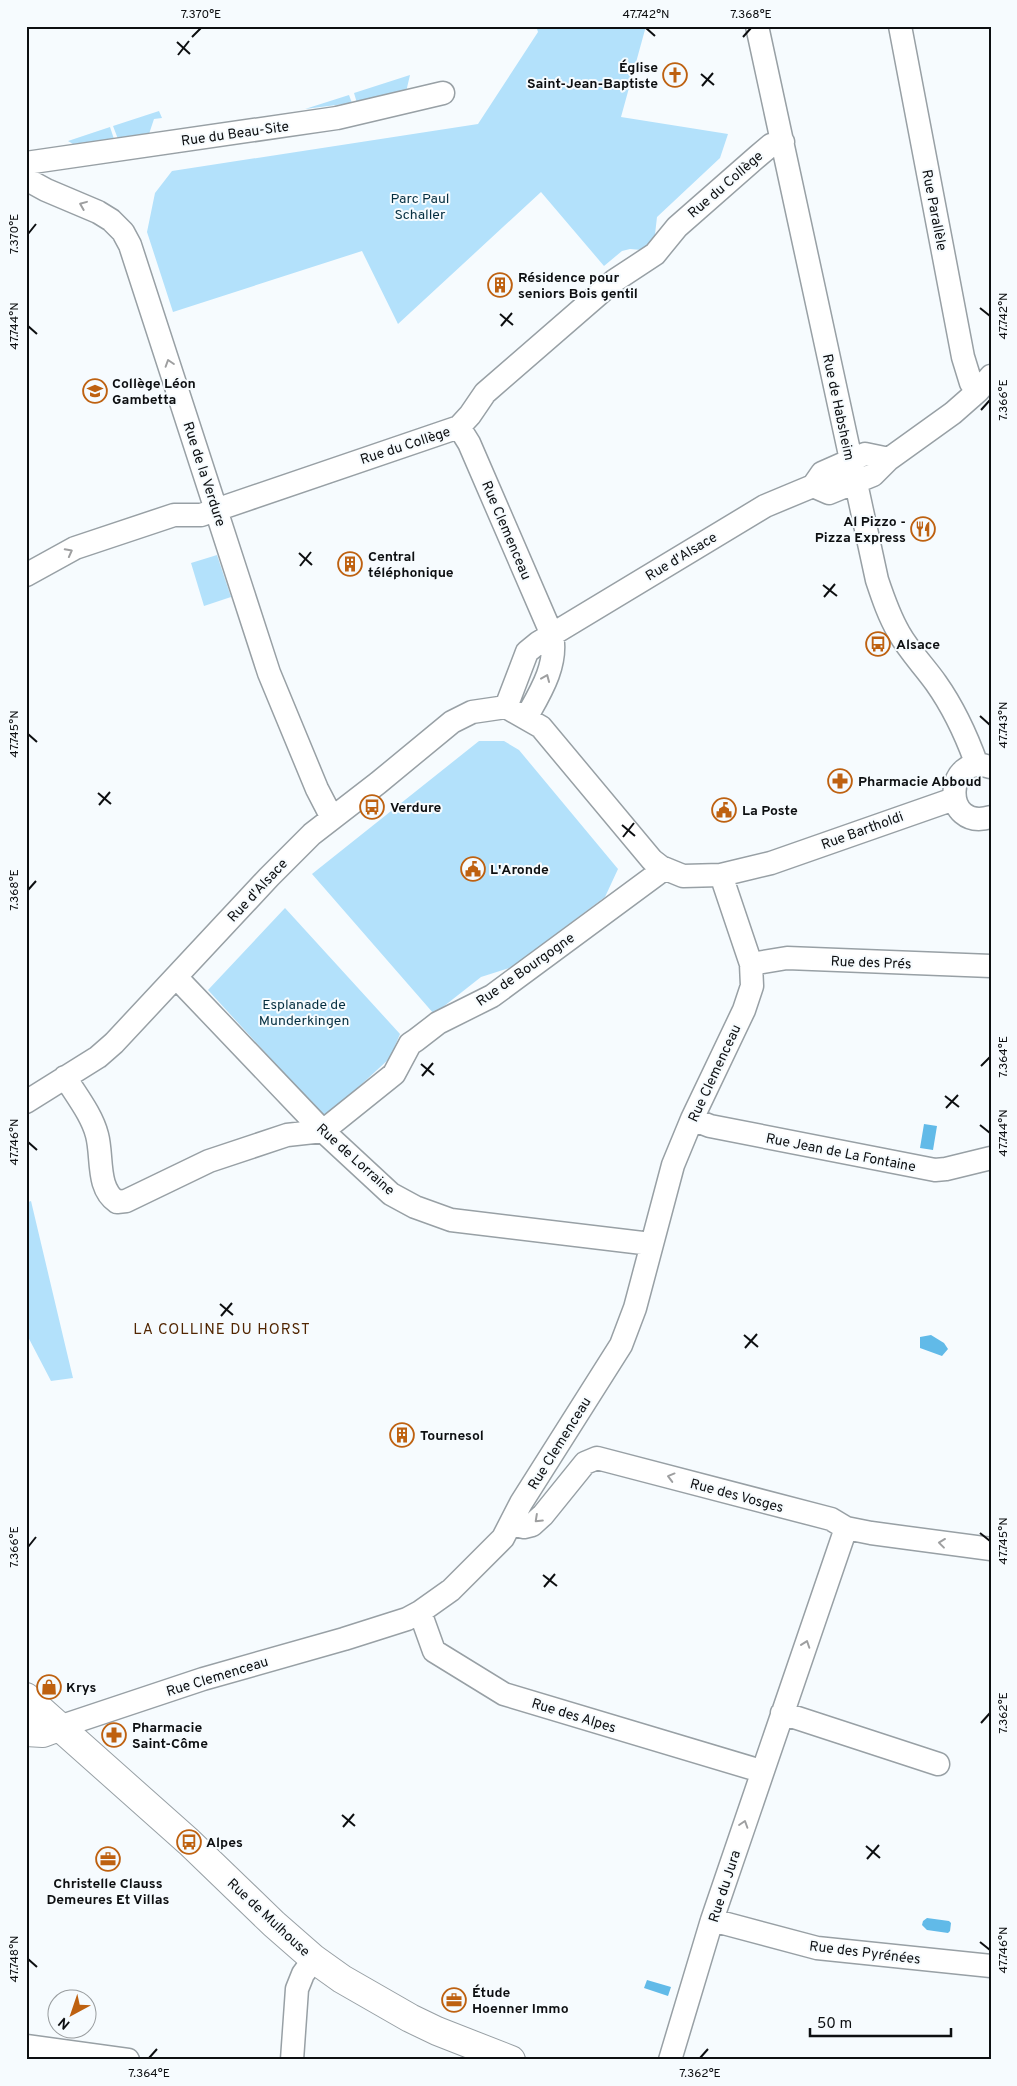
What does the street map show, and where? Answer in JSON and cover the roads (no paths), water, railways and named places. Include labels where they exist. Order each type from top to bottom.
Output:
[{"type":"street","name":"Rue de Habsheim","points":[[757,26],[877,580],[887,609],[899,633],[936,683],[950,705],[971,748],[984,766]]},
{"type":"street","name":"Rue Parallèle","points":[[900,26],[963,357],[970,383],[984,383]]},
{"type":"street","name":"Rue du Beau-Site","points":[[26,163],[337,118],[443,93]]},
{"type":"street","name":"Rue du Collège","points":[[26,575],[75,548],[174,515],[201,515],[459,427],[485,393],[614,281],[655,254],[677,227],[771,145],[782,142]]},
{"type":"street","name":"Rue de la Verdure","points":[[26,179],[46,190],[98,212],[111,220],[126,239],[136,263],[269,673],[317,789],[332,818]]},
{"type":"street","points":[[813,486],[829,493],[873,475],[888,459],[953,413],[984,383]]},
{"type":"street","name":"Rue Clemenceau","points":[[459,427],[469,443],[552,635]]},
{"type":"street","name":"Rue d'Alsace","points":[[26,1102],[98,1057],[114,1043],[291,853],[332,818],[452,722],[472,712],[506,706],[527,652],[538,643],[765,506],[813,486],[822,473],[865,454],[888,459]]},
{"type":"street","points":[[552,635],[555,648],[552,662],[526,718],[531,735],[642,869],[659,874],[678,888],[694,891],[723,882]]},
{"type":"street","points":[[506,706],[526,718]]},
{"type":"street","points":[[984,766],[968,768],[960,774],[955,782],[954,799],[958,809],[965,815],[983,820],[991,817]]},
{"type":"street","name":"Rue Bartholdi","points":[[723,882],[737,884],[771,863],[954,799]]},
{"type":"street","name":"Rue de Bourgogne","points":[[323,1131],[394,1074],[410,1044],[438,1023],[492,996],[659,874]]},
{"type":"street","name":"Rue Clemenceau","points":[[58,1727],[203,1680],[387,1626],[420,1612],[463,1580],[498,1544],[512,1524],[521,1503],[621,1345],[635,1308],[673,1165],[692,1119],[744,1010],[752,986],[751,964],[723,882]]},
{"type":"street","name":"Rue des Prés","points":[[751,964],[787,958],[991,966]]},
{"type":"street","name":"Rue de Lorraine","points":[[176,977],[323,1131],[391,1194],[415,1207],[451,1220],[651,1244]]},
{"type":"street","points":[[65,1077],[97,1134],[104,1186],[109,1197],[117,1202],[126,1201],[209,1162],[287,1136],[323,1131]]},
{"type":"street","points":[[287,1136],[294,1129],[299,1105]]},
{"type":"street","name":"Rue Jean de La Fontaine","points":[[692,1119],[710,1126],[935,1170],[991,1158]]},
{"type":"street","name":"Rue des Vosges","points":[[512,1524],[524,1527],[532,1525],[585,1463],[596,1458],[831,1519],[846,1528],[991,1549]]},
{"type":"street","name":"Rue du Jura","points":[[670,2060],[712,1920],[846,1528]]},
{"type":"street","name":"Rue des Alpes","points":[[420,1612],[434,1651],[504,1694],[762,1771]]},
{"type":"street","name":"Rue de Mulhouse","points":[[26,1697],[189,1842],[314,1960],[342,1979],[410,2018],[437,2031],[511,2060]]},
{"type":"street","points":[[782,1713],[938,1764]]},
{"type":"street","points":[[26,1732],[43,1733],[58,1727]]},
{"type":"street","name":"Rue des Pyrénées","points":[[712,1920],[816,1948],[991,1966]]},
{"type":"street","points":[[292,2060],[297,1989],[303,1974],[314,1960]]},
{"type":"street","points":[[26,2046],[128,2060]]},
{"type":"water","points":[[924,1124],[937,1126],[933,1150],[920,1148]]},
{"type":"water","points":[[931,1335],[944,1343],[948,1349],[942,1356],[920,1348],[920,1337]]},
{"type":"water","points":[[927,1918],[949,1921],[951,1923],[950,1931],[948,1933],[927,1930],[922,1925],[923,1921]]},
{"type":"water","points":[[647,1980],[671,1987],[668,1996],[644,1988]]},
{"type":"place","name":"Église Saint-Jean-Baptiste","points":[[675,75]]},
{"type":"place","name":"Résidence pour seniors Bois gentil","points":[[500,285]]},
{"type":"place","name":"Collège Léon Gambetta","points":[[95,391]]},
{"type":"place","name":"Al Pizzo - Pizza Express","points":[[923,529]]},
{"type":"place","name":"Central téléphonique","points":[[350,564]]},
{"type":"place","name":"Alsace","points":[[878,644]]},
{"type":"place","name":"Pharmacie Abboud","points":[[840,781]]},
{"type":"place","name":"Verdure","points":[[372,807]]},
{"type":"place","name":"La Poste","points":[[724,810]]},
{"type":"place","name":"L'Aronde","points":[[473,869]]},
{"type":"place","name":"Tournesol","points":[[402,1435]]},
{"type":"place","name":"Krys","points":[[49,1687]]},
{"type":"place","name":"Pharmacie Saint-Côme","points":[[114,1735]]},
{"type":"place","name":"Alpes","points":[[189,1842]]},
{"type":"place","name":"Christelle Clauss Demeures Et Villas","points":[[108,1859]]},
{"type":"place","name":"Étude Hoenner Immo","points":[[454,2000]]},
{"type":"district","name":"LA COLLINE DU HORST","points":[[222,1329]]},
{"type":"park label","name":"Parc Paul Schaller","points":[[420,206]]},
{"type":"park label","name":"Esplanade de Munderkingen","points":[[304,1012]]}]
